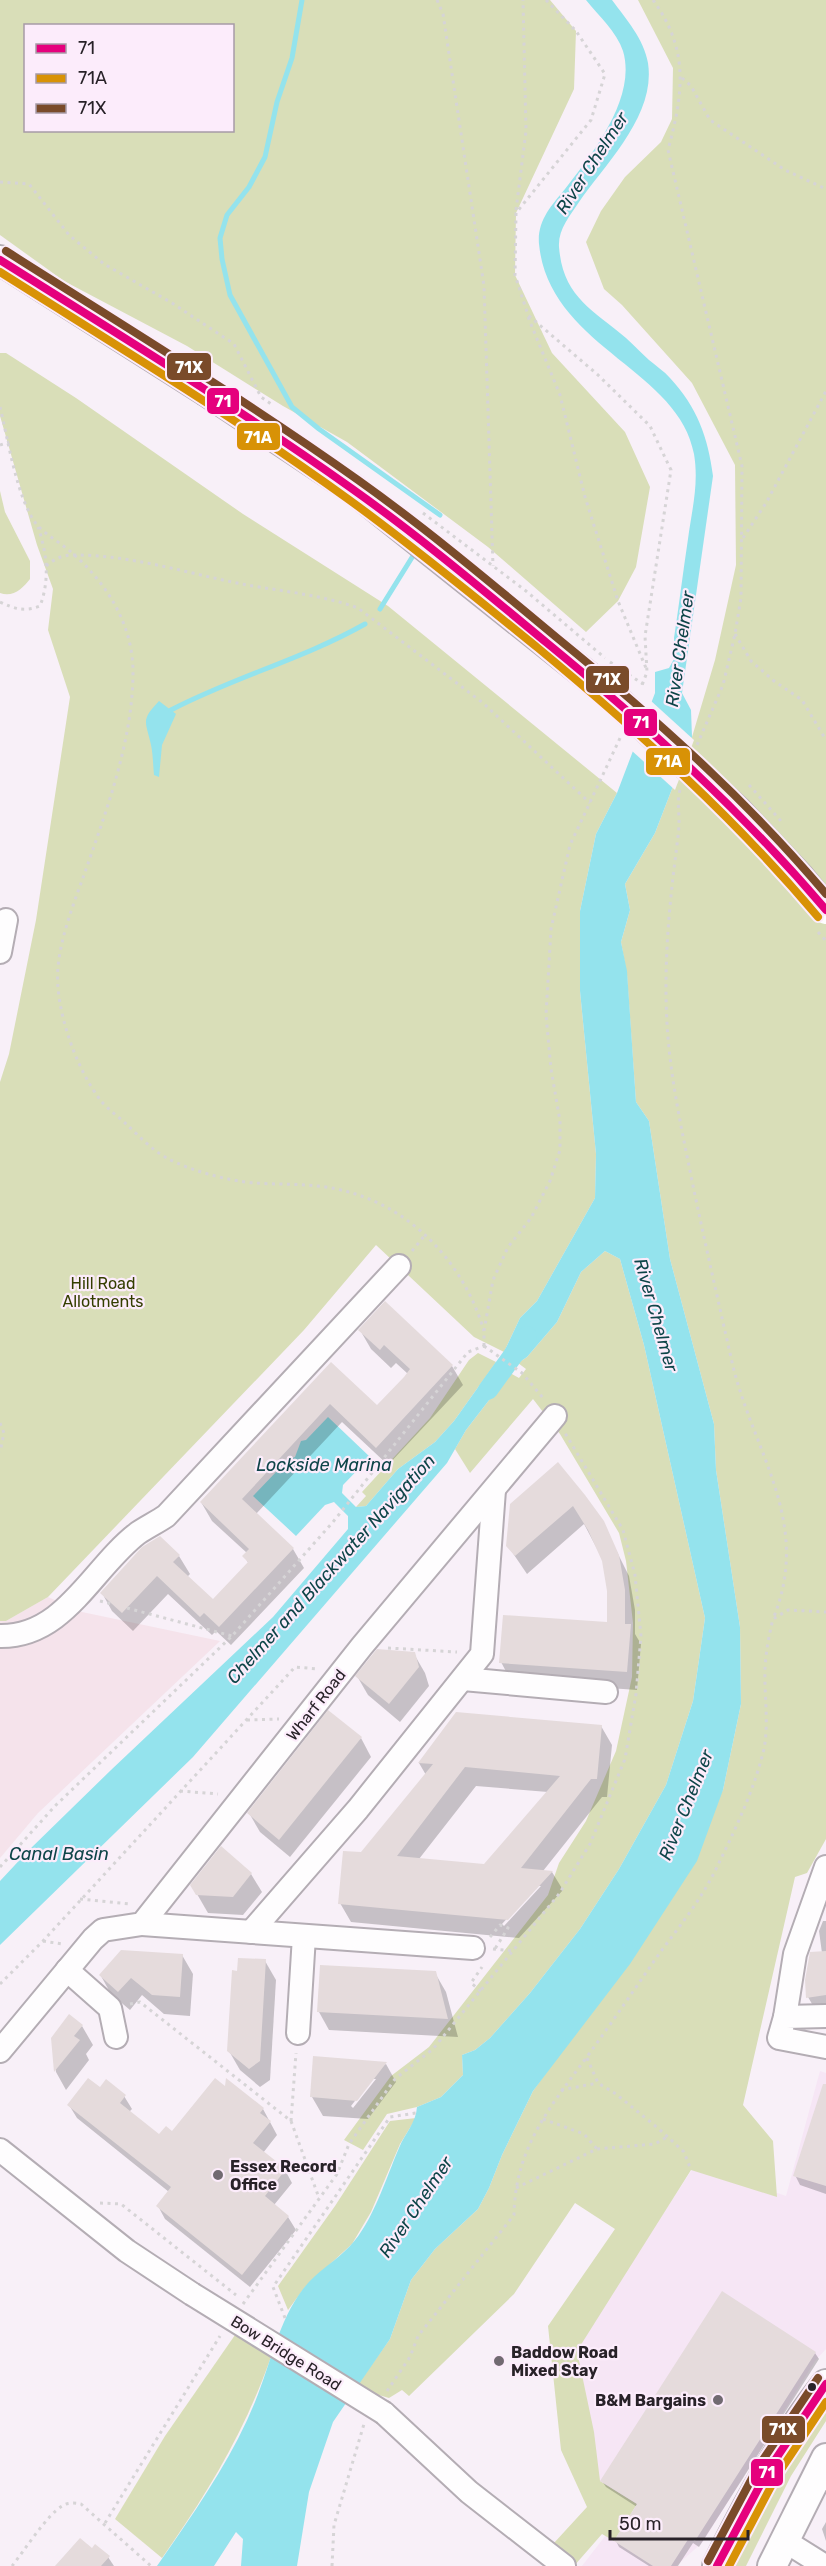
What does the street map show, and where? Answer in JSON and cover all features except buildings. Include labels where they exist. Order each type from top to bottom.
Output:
[{"type":"main road","points":[[0,260],[206,391],[353,489],[605,690],[736,810],[799,877],[819,917]]},
{"type":"main road","points":[[717,2566],[751,2496],[774,2457],[801,2415],[826,2384]]},
{"type":"main road","points":[[772,2566],[826,2458]]},
{"type":"street","points":[[0,952],[6,920]]},
{"type":"street","points":[[0,1636],[38,1630],[58,1616],[137,1534],[166,1516],[399,1266]]},
{"type":"street","name":"Wharf Road","points":[[149,1916],[362,1646],[555,1416]]},
{"type":"street","points":[[251,1932],[358,1809],[482,1654],[494,1490]]},
{"type":"street","points":[[463,1679],[606,1692]]},
{"type":"street","points":[[826,1867],[795,1954],[780,2038],[826,2047]]},
{"type":"street","points":[[0,2051],[81,1952],[103,1930],[149,1916],[251,1932],[473,1948]]},
{"type":"street","points":[[298,2033],[304,1936]]},
{"type":"street","points":[[67,1970],[110,2008],[116,2037]]},
{"type":"street","points":[[785,2017],[826,2016]]},
{"type":"street","name":"Bow Bridge Road","points":[[0,2150],[127,2251],[375,2416],[564,2566]]},
{"type":"street","points":[[785,2541],[825,2566]]},
{"type":"path","points":[[437,0],[443,14],[484,286],[493,566]]},
{"type":"path","points":[[523,0],[526,131],[516,213],[515,275],[528,315],[560,395],[585,497],[618,601],[647,672]]},
{"type":"path","points":[[516,213],[591,120],[605,74],[576,31],[546,0]]},
{"type":"path","points":[[653,0],[674,40],[682,78],[676,119],[668,150],[742,466],[741,598],[735,634],[723,685],[694,753]]},
{"type":"path","points":[[682,78],[691,86],[710,120],[785,170],[826,189]]},
{"type":"path","points":[[0,182],[29,184],[69,235],[104,264],[172,303],[234,344],[261,397],[280,410]]},
{"type":"path","points":[[416,507],[642,686],[647,672],[645,636],[671,470],[650,426],[598,375],[528,315]]},
{"type":"path","points":[[743,538],[766,503],[826,391]]},
{"type":"path","points":[[0,407],[25,503],[38,525],[46,549],[44,595],[40,606],[29,610],[17,610],[0,602]]},
{"type":"path","points":[[0,445],[9,442]]},
{"type":"path","points":[[38,525],[75,555],[104,587],[119,609],[128,633],[134,670],[132,702],[121,760],[68,921],[57,969],[62,1013],[74,1054],[102,1101],[158,1153],[215,1175],[252,1183],[301,1184],[342,1190],[399,1213],[443,1252],[469,1289],[484,1330]]},
{"type":"path","points":[[46,566],[58,557],[75,555],[167,566],[231,582],[336,600],[358,608],[483,703],[590,803]]},
{"type":"path","points":[[735,634],[751,661],[774,681],[802,700],[826,740]]},
{"type":"path","points":[[484,1346],[484,1330],[493,1280],[508,1247],[531,1218],[550,1181],[560,1150],[560,1121],[551,1069],[546,1015],[551,929],[570,845],[621,736]]},
{"type":"path","points":[[387,2390],[410,2357],[418,2336],[514,2215],[516,2188],[522,2162],[543,2119],[560,2090],[587,2057],[691,1911],[714,1874],[752,1788],[764,1749],[768,1707],[765,1670],[767,1645],[773,1619],[782,1597],[786,1565],[786,1531],[768,1462],[753,1432],[733,1365],[693,1187],[671,1071],[668,1035],[668,930],[670,895],[680,825],[679,793],[682,783]]},
{"type":"path","points":[[819,917],[826,941]]},
{"type":"path","points":[[238,2310],[337,2174],[349,2144],[395,2079],[433,2049],[559,1894],[590,1844],[625,1759],[636,1694],[640,1636],[636,1575],[623,1530],[555,1416],[522,1373],[484,1346]]},
{"type":"path","points":[[0,1867],[55,1806],[232,1636],[358,1492],[468,1352],[484,1346]]},
{"type":"path","points":[[0,1423],[4,1433],[0,1452]]},
{"type":"path","points":[[127,1608],[232,1636]]},
{"type":"path","points":[[773,1619],[788,1610],[826,1612]]},
{"type":"path","points":[[362,1646],[482,1654]]},
{"type":"path","points":[[0,1984],[295,1667]]},
{"type":"path","points":[[246,1720],[305,1718]]},
{"type":"path","points":[[180,1791],[244,1796]]},
{"type":"path","points":[[80,1899],[149,1916]]},
{"type":"path","points":[[110,2008],[140,2002],[291,2121]]},
{"type":"path","points":[[298,2033],[291,2121],[318,2198]]},
{"type":"path","points":[[587,2057],[598,2083],[616,2094],[684,2152],[691,2170]]},
{"type":"path","points":[[560,2090],[598,2083]]},
{"type":"path","points":[[285,2318],[273,2287],[390,2117],[416,2112]]},
{"type":"path","points":[[543,2119],[584,2134],[597,2149]]},
{"type":"path","points":[[516,2188],[597,2149],[655,2144],[667,2137]]},
{"type":"path","points":[[82,2214],[88,2206],[101,2203],[121,2204],[244,2302]]},
{"type":"path","points":[[105,2523],[221,2335]]},
{"type":"path","points":[[332,2566],[334,2526],[355,2450],[375,2416]]},
{"type":"path","points":[[12,2566],[63,2505],[72,2502],[81,2504],[105,2523],[152,2566]]},
{"type":"shaded area","points":[[48,1597],[82,1612],[220,1641],[38,1813],[0,1858],[0,1621],[6,1621]]},
{"type":"shaded area","points":[[820,2071],[826,2073],[826,2349],[815,2361],[703,2542],[676,2566],[582,2566],[629,2505],[596,2481],[573,2351],[695,2165],[786,2196]]},
{"type":"green space","points":[[0,0],[550,0],[576,31],[574,89],[516,213],[515,275],[552,353],[625,432],[650,487],[636,567],[618,601],[586,632],[488,547],[347,442],[283,406],[187,346],[64,281],[0,235]]},
{"type":"green space","points":[[638,0],[826,0],[826,1839],[807,1873],[795,1877],[743,2105],[773,2141],[777,2197],[691,2170],[577,2351],[594,2432],[600,2481],[637,2504],[614,2541],[602,2534],[574,2566],[554,2543],[587,2507],[561,2450],[548,2326],[615,2229],[575,2203],[514,2294],[409,2396],[402,2390],[389,2398],[372,2393],[358,2384],[390,2339],[411,2280],[435,2249],[478,2209],[533,2091],[578,2028],[723,1790],[741,1704],[740,1627],[716,1470],[714,1424],[670,1259],[649,1121],[636,1102],[627,975],[621,942],[630,910],[625,884],[655,833],[692,737],[715,660],[736,565],[735,465],[692,383],[622,305],[604,289],[586,242],[601,211],[625,177],[661,142],[672,119],[673,68]]},
{"type":"green space","name":"Hill Road Allotments","points":[[0,353],[6,353],[76,398],[243,514],[388,606],[617,793],[596,834],[580,911],[580,991],[596,1154],[595,1198],[537,1301],[520,1318],[504,1352],[474,1337],[376,1245],[304,1330],[48,1597],[6,1621],[0,1621],[0,1082],[9,1054],[36,920],[70,697],[48,630],[53,589],[37,545],[0,416]]},
{"type":"green space","points":[[0,491],[5,512],[30,561],[30,579],[21,589],[9,594],[0,593]]},
{"type":"green space","points":[[605,1251],[620,1259],[644,1345],[705,1618],[693,1701],[666,1785],[619,1869],[580,1929],[530,1993],[490,2038],[475,2050],[462,2055],[463,2075],[441,2097],[417,2107],[387,2114],[363,2150],[344,2140],[391,2076],[429,2047],[548,1895],[559,1863],[586,1821],[616,1751],[632,1677],[633,1623],[626,1561],[619,1533],[560,1434],[533,1399],[470,1473],[455,1449],[466,1430],[510,1373],[519,1378],[526,1369],[518,1363],[527,1357],[557,1322],[581,1272]]},
{"type":"green space","points":[[478,1353],[496,1362],[454,1421],[435,1442],[398,1469],[366,1506],[356,1507],[366,1496],[362,1492],[430,1418],[469,1360]]},
{"type":"green space","points":[[416,2118],[400,2144],[371,2212],[352,2244],[305,2287],[288,2310],[278,2286],[335,2206],[390,2121]]},
{"type":"green space","points":[[235,2335],[271,2357],[249,2411],[224,2461],[162,2558],[115,2519],[165,2436]]},
{"type":"green space","points":[[826,2403],[826,2421],[791,2476],[746,2566],[731,2566],[756,2515]]},
{"type":"water","name":"River Chelmer","points":[[586,0],[612,0],[643,46],[648,63],[648,82],[637,120],[615,155],[568,218],[560,234],[559,247],[562,264],[566,278],[581,300],[665,373],[687,400],[700,423],[708,448],[713,476],[682,693],[691,710],[692,737],[655,833],[625,884],[630,910],[621,942],[627,971],[636,1102],[649,1121],[670,1259],[714,1424],[716,1470],[740,1627],[741,1704],[723,1790],[697,1861],[630,1964],[533,2091],[478,2209],[435,2249],[411,2280],[390,2339],[333,2422],[309,2492],[297,2566],[241,2566],[243,2539],[236,2532],[214,2566],[157,2566],[235,2445],[255,2402],[281,2329],[294,2302],[308,2283],[350,2246],[366,2225],[417,2107],[441,2097],[463,2075],[462,2055],[475,2050],[490,2038],[530,1993],[580,1929],[619,1869],[666,1785],[693,1701],[705,1618],[644,1345],[620,1259],[605,1251],[581,1272],[557,1322],[527,1357],[518,1363],[504,1352],[520,1318],[537,1301],[595,1198],[596,1154],[580,991],[580,911],[596,834],[617,793],[655,693],[655,672],[669,668],[675,657],[674,638],[695,486],[694,454],[683,425],[665,400],[588,333],[565,308],[548,279],[539,244],[540,228],[546,214],[599,142],[618,106],[624,87],[626,69],[620,44],[612,30]]},
{"type":"water","points":[[159,701],[176,714],[162,745],[159,777],[154,775],[152,748],[146,722],[149,713]]},
{"type":"water","name":"Canal Basin","points":[[496,1362],[510,1373],[466,1430],[447,1463],[193,1757],[0,1945],[0,1881],[111,1770],[273,1617],[348,1529],[348,1516],[334,1502],[325,1505],[296,1536],[253,1496],[277,1471],[277,1465],[295,1457],[301,1441],[306,1440],[328,1417],[370,1457],[343,1485],[342,1493],[356,1507],[366,1506],[398,1469],[435,1442],[454,1421]]},
{"type":"pier","points":[[650,700],[694,740],[675,790],[631,750]]},
{"type":"waterway","points":[[302,0],[292,58],[277,102],[265,157],[249,187],[227,215],[220,238],[230,295],[292,407],[319,429],[440,515]]},
{"type":"waterway","points":[[380,609],[416,551]]},
{"type":"waterway","points":[[171,710],[317,648],[365,624]]},
{"type":"waterway","name":"Chelmer and Blackwater Navigation","points":[[488,1390],[527,1336]]},
{"type":"transit line","name":"71X","points":[[6,251],[272,421],[358,480],[434,537],[663,728],[731,791],[826,894]]},
{"type":"transit line","name":"71","points":[[0,260],[265,429],[351,488],[426,544],[657,737],[761,838],[826,910]]},
{"type":"transit line","name":"71A","points":[[0,272],[176,383],[306,469],[444,572],[538,648],[684,776],[753,844],[818,917]]},
{"type":"transit line","name":"71X","points":[[708,2561],[758,2467],[818,2378]]},
{"type":"transit line","name":"71","points":[[717,2566],[767,2472],[826,2384]]},
{"type":"transit line","name":"71A","points":[[729,2566],[776,2477],[826,2402]]},
{"type":"place","name":"Essex Record Office","points":[[218,2175]]},
{"type":"place","name":"Baddow Road Mixed Stay","points":[[499,2361]]},
{"type":"place","name":"B&M Bargains","points":[[718,2400]]},
{"type":"water label","name":"Lockside Marina","points":[[324,1465]]}]
